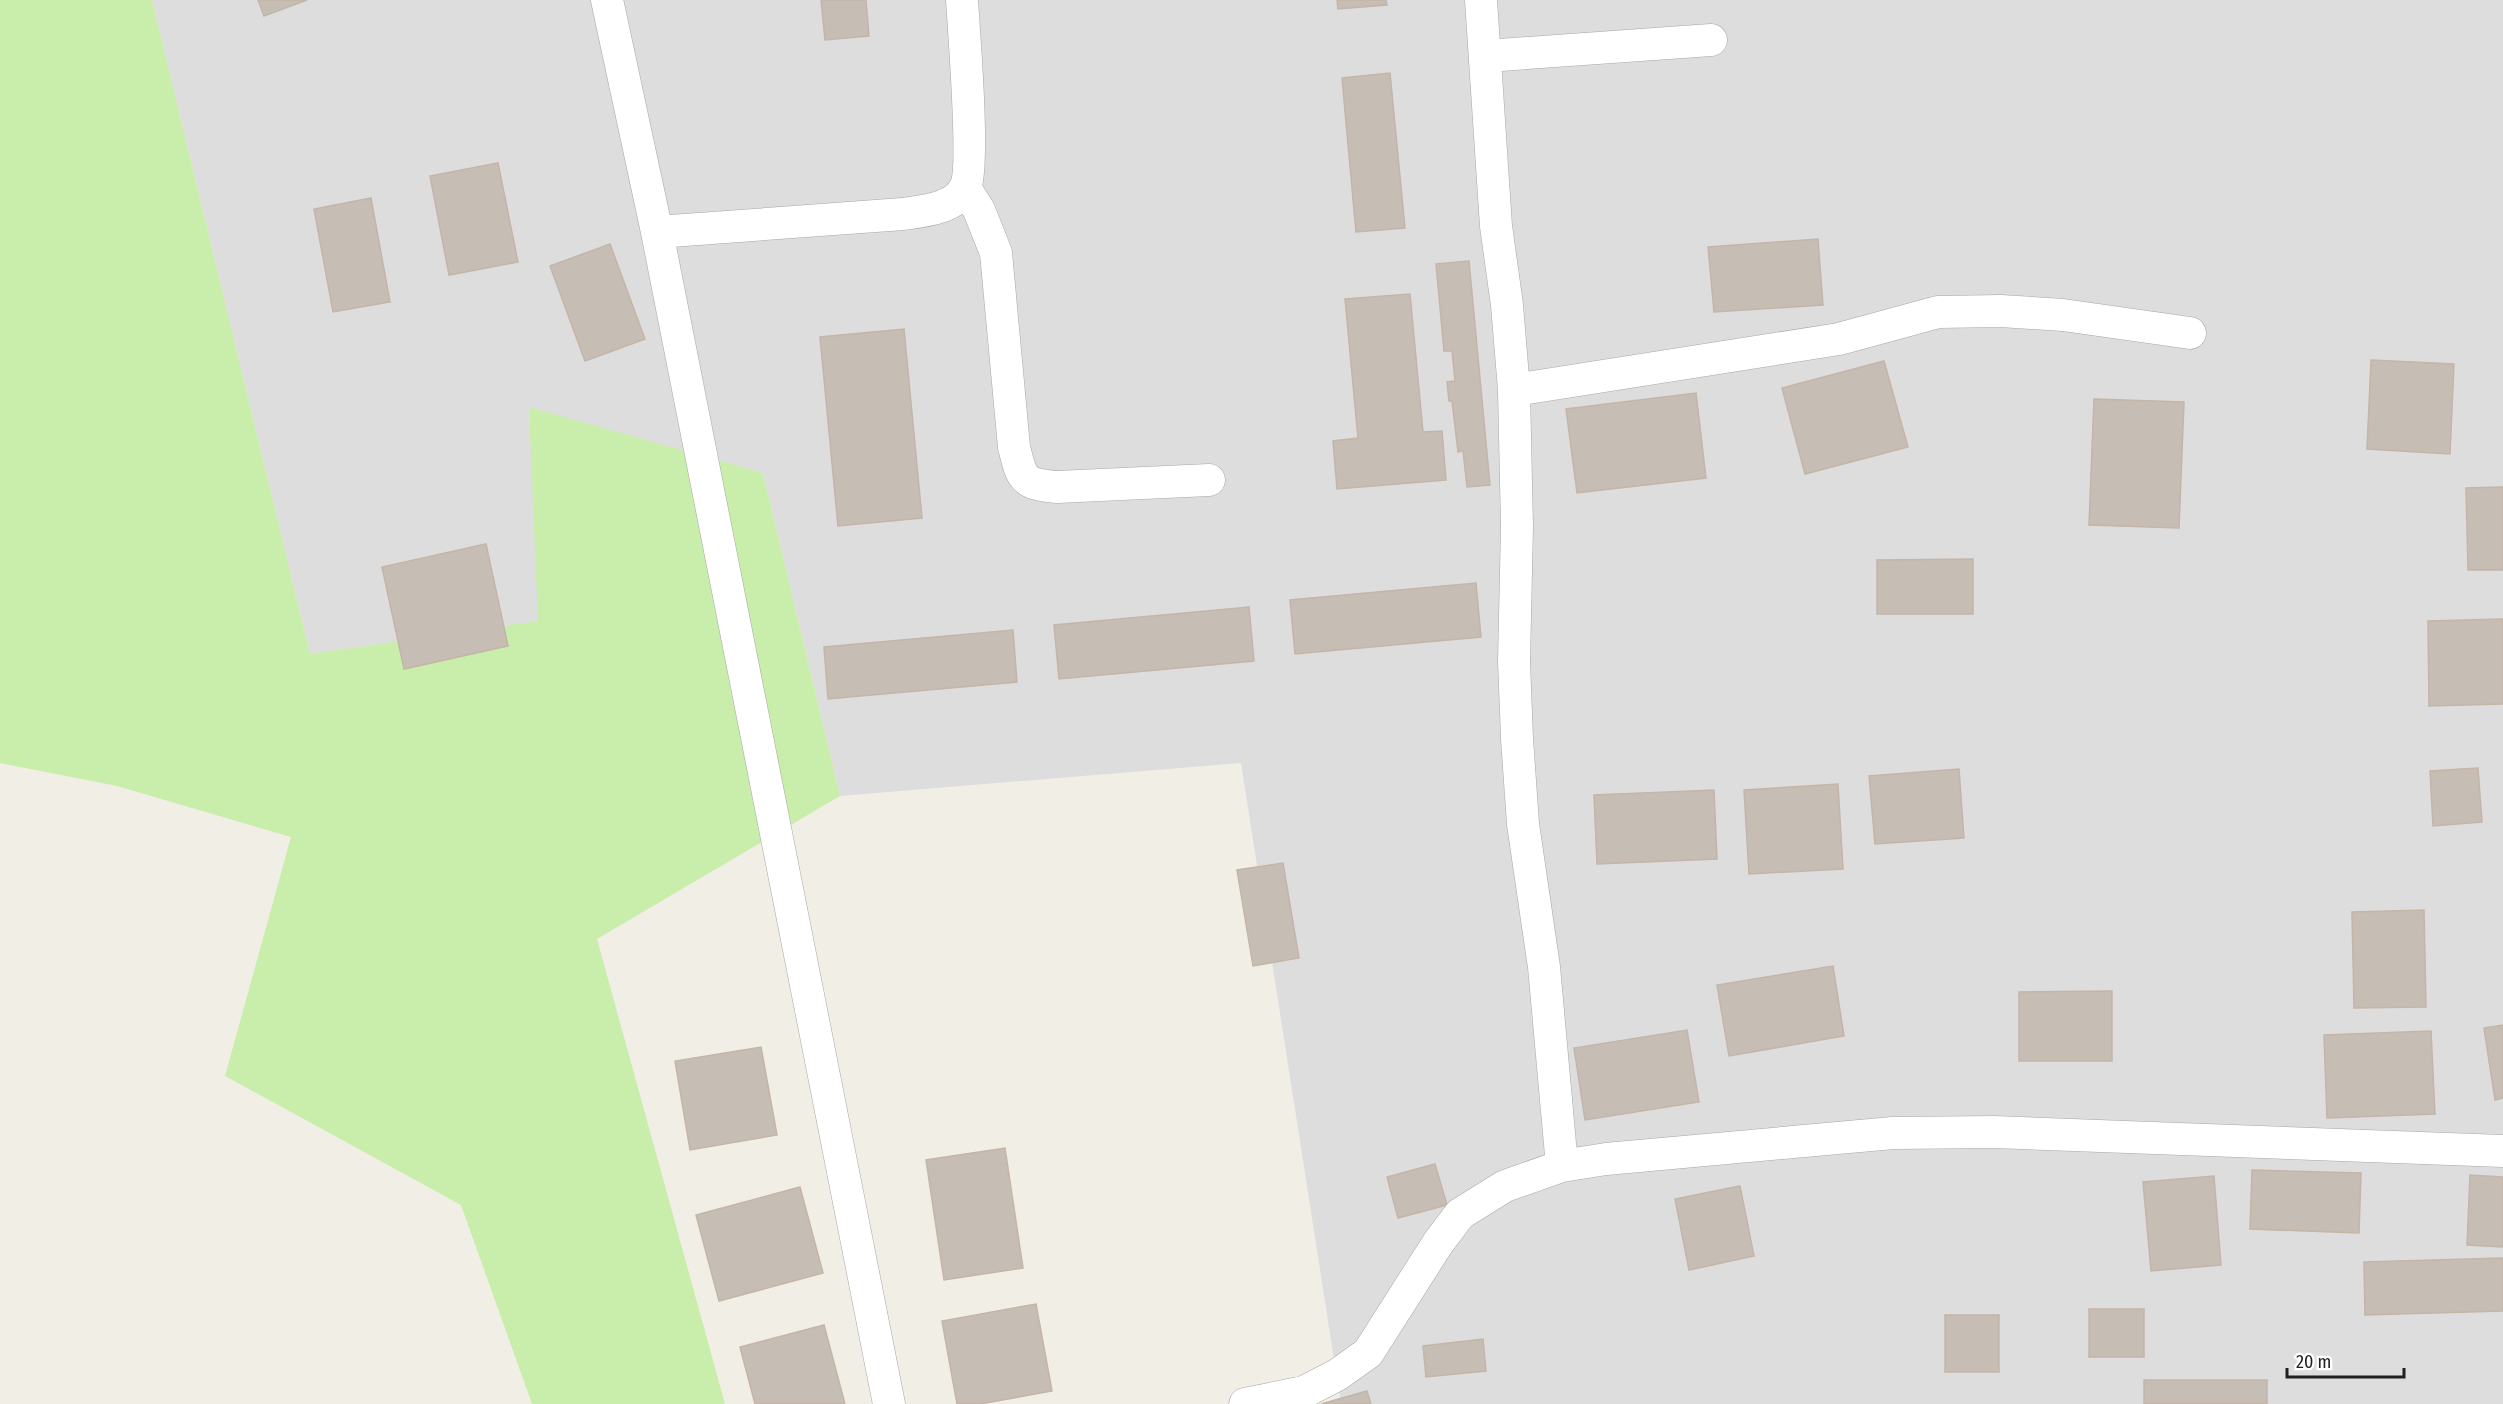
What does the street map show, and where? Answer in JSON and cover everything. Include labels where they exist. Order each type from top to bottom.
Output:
[{"type":"street","points":[[608,0],[657,232],[889,1404]]},
{"type":"street","points":[[962,0],[969,158],[965,188],[988,230],[996,254],[1014,447],[1020,472],[1033,485],[1057,487],[1209,480]]},
{"type":"street","points":[[1481,0],[1496,226],[1507,305],[1514,390],[1517,526],[1514,661],[1517,739],[1523,824],[1544,968],[1562,1166]]},
{"type":"street","points":[[1486,56],[1711,40]]},
{"type":"street","points":[[657,232],[903,214],[935,209],[953,199],[965,188]]},
{"type":"street","points":[[1514,390],[1839,339],[1938,312],[2001,311],[2063,315],[2190,333]]},
{"type":"street","points":[[1245,1404],[1304,1392],[1337,1375],[1368,1353],[1460,1214],[1505,1186],[1562,1166],[1606,1159],[1893,1133],[1994,1132],[2503,1151]]},
{"type":"shaded area","points":[[152,0],[2503,0],[2503,1404],[1341,1404],[1241,763],[840,796],[763,473],[529,408],[539,621],[310,654]]},
{"type":"green space","points":[[0,0],[152,0],[310,654],[538,621],[529,407],[763,473],[840,796],[597,939],[725,1404],[532,1404],[461,1205],[225,1076],[291,837],[117,786],[0,763]]},
{"type":"building","points":[[258,0],[307,0],[264,16]]},
{"type":"building","points":[[821,0],[866,0],[869,36],[825,40]]},
{"type":"building","points":[[1337,0],[1386,0],[1387,5],[1338,9]]},
{"type":"building","points":[[1390,73],[1405,228],[1356,232],[1342,78]]},
{"type":"building","points":[[498,163],[518,262],[449,275],[430,176]]},
{"type":"building","points":[[371,198],[390,302],[333,312],[314,209]]},
{"type":"building","points":[[1818,239],[1823,305],[1714,312],[1708,247]]},
{"type":"building","points":[[610,244],[645,339],[585,361],[550,266]]},
{"type":"building","points":[[1469,261],[1490,485],[1467,487],[1463,451],[1458,452],[1452,401],[1449,401],[1447,382],[1455,381],[1452,351],[1444,351],[1436,264]]},
{"type":"building","points":[[1410,294],[1423,432],[1442,431],[1446,480],[1337,489],[1333,441],[1358,438],[1345,299]]},
{"type":"building","points":[[904,329],[922,518],[838,526],[820,337]]},
{"type":"building","points":[[2371,360],[2454,364],[2450,454],[2367,449]]},
{"type":"building","points":[[1884,361],[1908,447],[1805,474],[1782,388]]},
{"type":"building","points":[[1696,393],[1706,478],[1577,493],[1566,409]]},
{"type":"building","points":[[2094,399],[2184,402],[2179,528],[2089,525]]},
{"type":"building","points":[[2503,487],[2503,570],[2468,570],[2466,488]]},
{"type":"building","points":[[486,544],[508,646],[404,669],[382,567]]},
{"type":"building","points":[[1973,559],[1973,614],[1877,614],[1877,560]]},
{"type":"building","points":[[1476,583],[1481,637],[1295,654],[1290,600]]},
{"type":"building","points":[[1249,607],[1254,661],[1059,679],[1054,625]]},
{"type":"building","points":[[2503,619],[2503,704],[2429,706],[2428,621]]},
{"type":"building","points":[[1013,630],[1017,682],[828,699],[824,647]]},
{"type":"building","points":[[2478,768],[2482,822],[2433,826],[2430,771]]},
{"type":"building","points":[[1959,769],[1964,838],[1875,844],[1869,776]]},
{"type":"building","points":[[1838,784],[1843,869],[1749,874],[1744,790]]},
{"type":"building","points":[[1714,790],[1717,859],[1597,864],[1594,795]]},
{"type":"building","points":[[1283,863],[1299,958],[1253,966],[1237,870]]},
{"type":"building","points":[[2424,910],[2426,1007],[2354,1008],[2352,912]]},
{"type":"building","points":[[1833,966],[1844,1036],[1729,1056],[1717,985]]},
{"type":"building","points":[[2112,991],[2112,1061],[2019,1061],[2019,992]]},
{"type":"building","points":[[2503,1025],[2503,1098],[2495,1100],[2484,1028]]},
{"type":"building","points":[[1687,1030],[1699,1102],[1585,1120],[1574,1048]]},
{"type":"building","points":[[2431,1031],[2435,1114],[2327,1118],[2324,1035]]},
{"type":"building","points":[[761,1047],[777,1135],[690,1150],[675,1061]]},
{"type":"building","points":[[1005,1148],[1023,1268],[944,1280],[926,1160]]},
{"type":"building","points":[[1435,1164],[1447,1205],[1398,1218],[1387,1177]]},
{"type":"building","points":[[2252,1170],[2361,1173],[2359,1233],[2250,1229]]},
{"type":"building","points":[[2470,1175],[2503,1177],[2503,1247],[2467,1245]]},
{"type":"building","points":[[2214,1176],[2221,1265],[2151,1271],[2143,1182]]},
{"type":"building","points":[[1740,1186],[1754,1256],[1689,1270],[1675,1199]]},
{"type":"building","points":[[800,1187],[823,1273],[719,1301],[696,1215]]},
{"type":"building","points":[[2503,1258],[2503,1311],[2365,1315],[2364,1262]]},
{"type":"building","points":[[1036,1304],[1052,1391],[980,1404],[957,1404],[942,1321]]},
{"type":"building","points":[[2089,1309],[2144,1309],[2144,1357],[2089,1357]]},
{"type":"building","points":[[1945,1315],[1999,1315],[1999,1372],[1945,1372]]},
{"type":"building","points":[[824,1325],[845,1404],[755,1404],[740,1347]]},
{"type":"building","points":[[1483,1339],[1486,1371],[1426,1377],[1423,1346]]},
{"type":"building","points":[[2144,1380],[2267,1380],[2267,1404],[2144,1404]]},
{"type":"building","points":[[1367,1391],[1371,1404],[1321,1404]]}]
